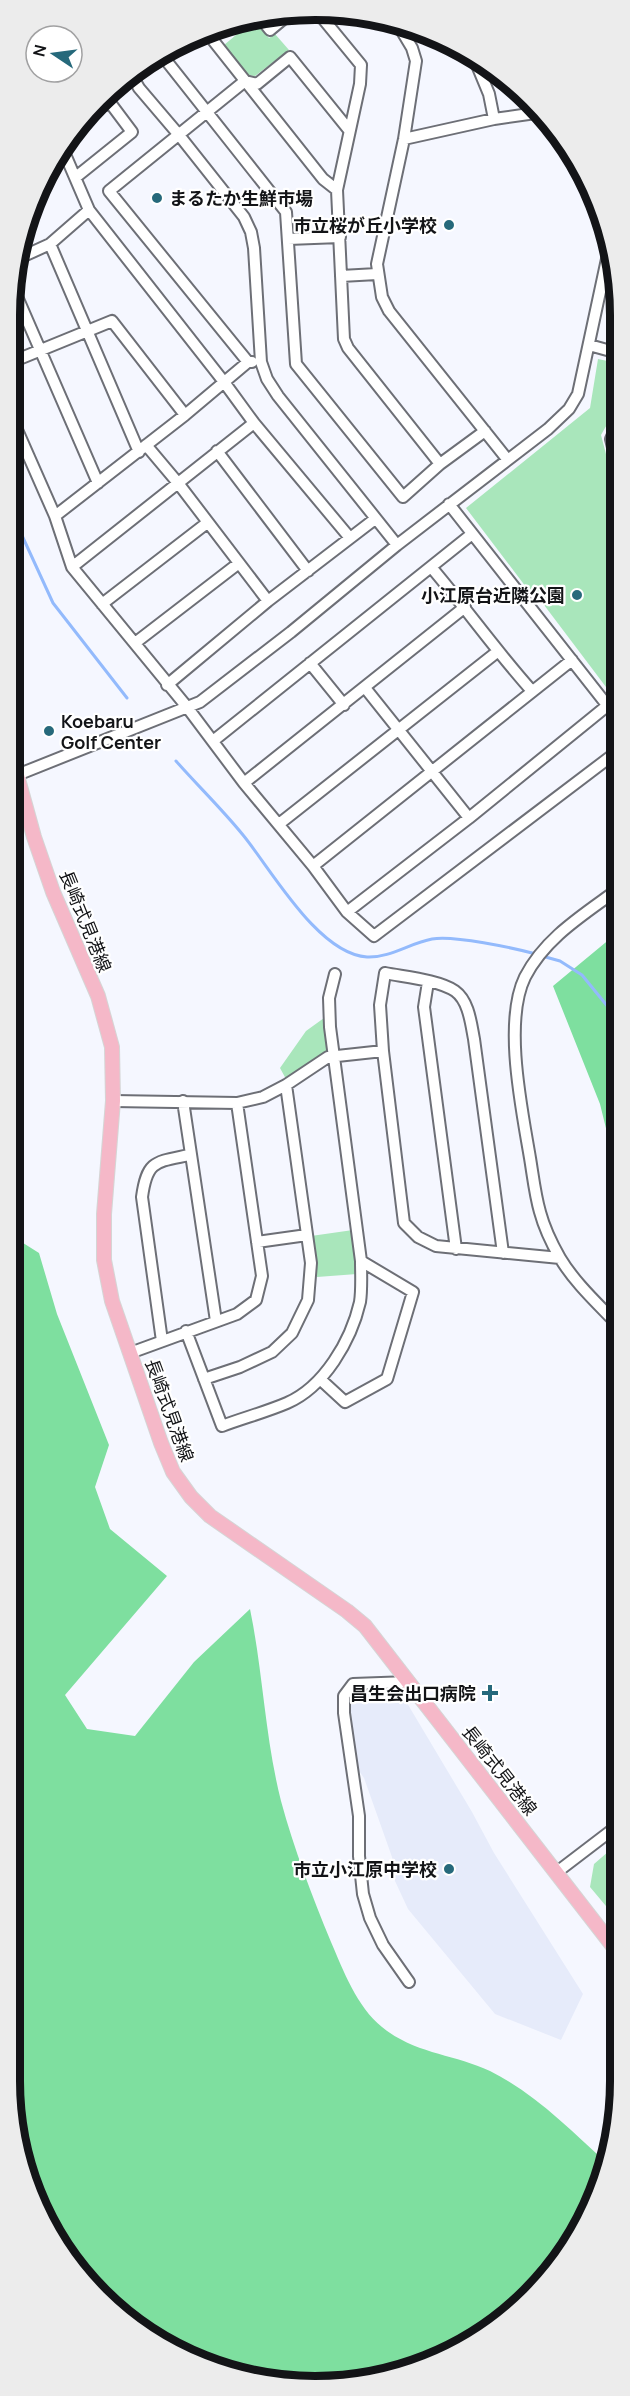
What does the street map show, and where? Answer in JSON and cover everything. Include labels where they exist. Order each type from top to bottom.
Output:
[{"type":"main road","name":"長崎式見港線","points":[[20,786],[34,837],[53,891],[98,996],[112,1047],[113,1101],[104,1214],[104,1260],[112,1301],[160,1443],[173,1472],[191,1497],[210,1515],[365,1626],[610,1943]]},
{"type":"street","points":[[324,20],[361,65],[360,84],[337,190],[344,339],[348,348],[440,464]]},
{"type":"street","points":[[265,24],[270,30],[280,22]]},
{"type":"street","points":[[406,34],[416,61],[404,139],[377,264],[382,297],[388,311],[507,459]]},
{"type":"street","points":[[211,38],[323,179],[337,190]]},
{"type":"street","points":[[246,81],[257,84],[290,57],[349,130]]},
{"type":"street","points":[[166,60],[286,212],[296,363],[403,497],[440,464],[485,431]]},
{"type":"street","points":[[479,69],[489,94],[494,119]]},
{"type":"street","points":[[135,81],[244,217],[251,232],[261,362],[267,379],[397,545]]},
{"type":"street","points":[[246,81],[109,191],[248,362]]},
{"type":"street","points":[[76,177],[132,132],[111,104],[108,104]]},
{"type":"street","points":[[404,139],[494,119],[531,114]]},
{"type":"street","points":[[66,156],[89,210],[254,423],[350,538]]},
{"type":"street","points":[[26,255],[50,244],[89,210]]},
{"type":"street","points":[[288,239],[340,237]]},
{"type":"street","points":[[50,244],[142,448],[178,483],[268,601]]},
{"type":"street","points":[[20,774],[200,702],[291,632],[449,504],[548,429],[569,409],[578,394],[606,263]]},
{"type":"street","points":[[341,276],[377,274]]},
{"type":"street","points":[[20,303],[98,483]]},
{"type":"street","points":[[20,359],[112,321],[185,415]]},
{"type":"street","points":[[589,345],[610,351]]},
{"type":"street","points":[[55,516],[185,415],[248,362],[261,362]]},
{"type":"street","points":[[72,567],[254,423]]},
{"type":"street","points":[[20,437],[55,516],[72,567],[167,685],[188,707],[244,783],[313,866],[347,912],[374,936],[610,757]]},
{"type":"street","points":[[217,451],[308,571]]},
{"type":"street","points":[[347,912],[469,818],[608,705],[449,504]]},
{"type":"street","points":[[167,685],[268,601],[375,519]]},
{"type":"street","points":[[102,604],[207,523]]},
{"type":"street","points":[[213,741],[472,534]]},
{"type":"street","points":[[135,644],[239,563]]},
{"type":"street","points":[[431,567],[465,607],[497,652],[532,691]]},
{"type":"street","points":[[244,783],[366,689],[465,607]]},
{"type":"street","points":[[279,824],[497,652]]},
{"type":"street","points":[[313,866],[572,660]]},
{"type":"street","points":[[310,663],[344,705]]},
{"type":"street","points":[[366,689],[469,818]]},
{"type":"street","points":[[610,895],[562,930],[547,945],[525,978],[516,1016],[514,1041],[539,1211],[560,1258],[586,1292],[610,1317]]},
{"type":"street","points":[[502,1252],[470,1018],[463,1001],[456,992],[428,982],[385,973],[380,1005],[383,1051],[404,1223],[418,1237],[436,1246],[560,1258]]},
{"type":"street","points":[[186,1331],[222,1426],[289,1402],[320,1379],[338,1356],[351,1331],[360,1300],[361,1261],[333,1057],[329,998],[335,974]]},
{"type":"street","points":[[428,982],[424,1007],[456,1249]]},
{"type":"street","points":[[113,1101],[237,1103],[263,1096],[286,1085],[328,1057],[383,1051]]},
{"type":"street","points":[[204,1379],[240,1367],[272,1352],[292,1333],[308,1300],[311,1263],[286,1085]]},
{"type":"street","points":[[183,1101],[189,1155],[216,1321]]},
{"type":"street","points":[[130,1353],[237,1314],[256,1300],[262,1276],[237,1103]]},
{"type":"street","points":[[162,1341],[142,1197],[145,1176],[157,1162],[189,1155]]},
{"type":"street","points":[[257,1242],[307,1235]]},
{"type":"street","points":[[320,1379],[345,1402],[387,1379],[413,1292],[361,1261]]},
{"type":"street","points":[[409,1682],[352,1684],[344,1695],[344,1713],[359,1816],[359,1856],[363,1894],[370,1918],[383,1945],[409,1982]]},
{"type":"street","points":[[557,1872],[610,1832]]},
{"type":"shaded area","name":"市立小江原中学校","points":[[356,1690],[404,1698],[494,1853],[583,1994],[561,2040],[495,2014],[408,1909],[395,1881],[392,1857],[364,1778],[355,1765],[349,1698]]},
{"type":"green space","points":[[258,25],[269,38],[275,34],[289,50],[255,76],[246,75],[224,45],[244,29]]},
{"type":"green space","name":"小江原台近隣公園","points":[[598,359],[610,362],[610,419],[601,435],[610,469],[609,691],[535,593],[532,595],[466,508],[590,408]]},
{"type":"green space","points":[[610,939],[610,1145],[600,1104],[553,986]]},
{"type":"green space","points":[[324,1018],[327,1052],[286,1079],[280,1068],[306,1031]]},
{"type":"green space","points":[[353,1230],[357,1274],[317,1277],[311,1236]]},
{"type":"green space","points":[[20,1241],[39,1253],[57,1314],[109,1445],[95,1487],[110,1529],[167,1576],[65,1695],[87,1729],[135,1736],[194,1662],[250,1609],[271,1753],[281,1801],[317,1907],[358,1999],[373,2019],[395,2036],[421,2048],[490,2071],[522,2090],[552,2113],[600,2157],[588,2194],[561,2245],[524,2290],[479,2327],[428,2354],[373,2371],[334,2376],[276,2374],[220,2361],[184,2346],[151,2327],[106,2290],[81,2261],[59,2229],[35,2176],[25,2139],[20,2100]]},
{"type":"green space","points":[[610,1850],[610,1911],[590,1887],[594,1864]]},
{"type":"waterway","points":[[20,531],[53,603],[127,698]]},
{"type":"waterway","points":[[176,761],[235,825],[297,908],[331,941],[349,952],[375,957],[424,941],[442,938],[484,943],[536,954]]},
{"type":"waterway","points":[[542,956],[560,961],[582,975],[610,1009]]},
{"type":"place","name":"まるたか生鮮市場","points":[[157,198]]},
{"type":"place","name":"市立桜が丘小学校","points":[[449,225]]},
{"type":"place","name":"小江原台近隣公園","points":[[577,595]]},
{"type":"place","name":"Koebaru Golf Center","points":[[49,731]]},
{"type":"place","name":"昌生会出口病院","points":[[490,1693]]},
{"type":"place","name":"市立小江原中学校","points":[[449,1869]]}]
